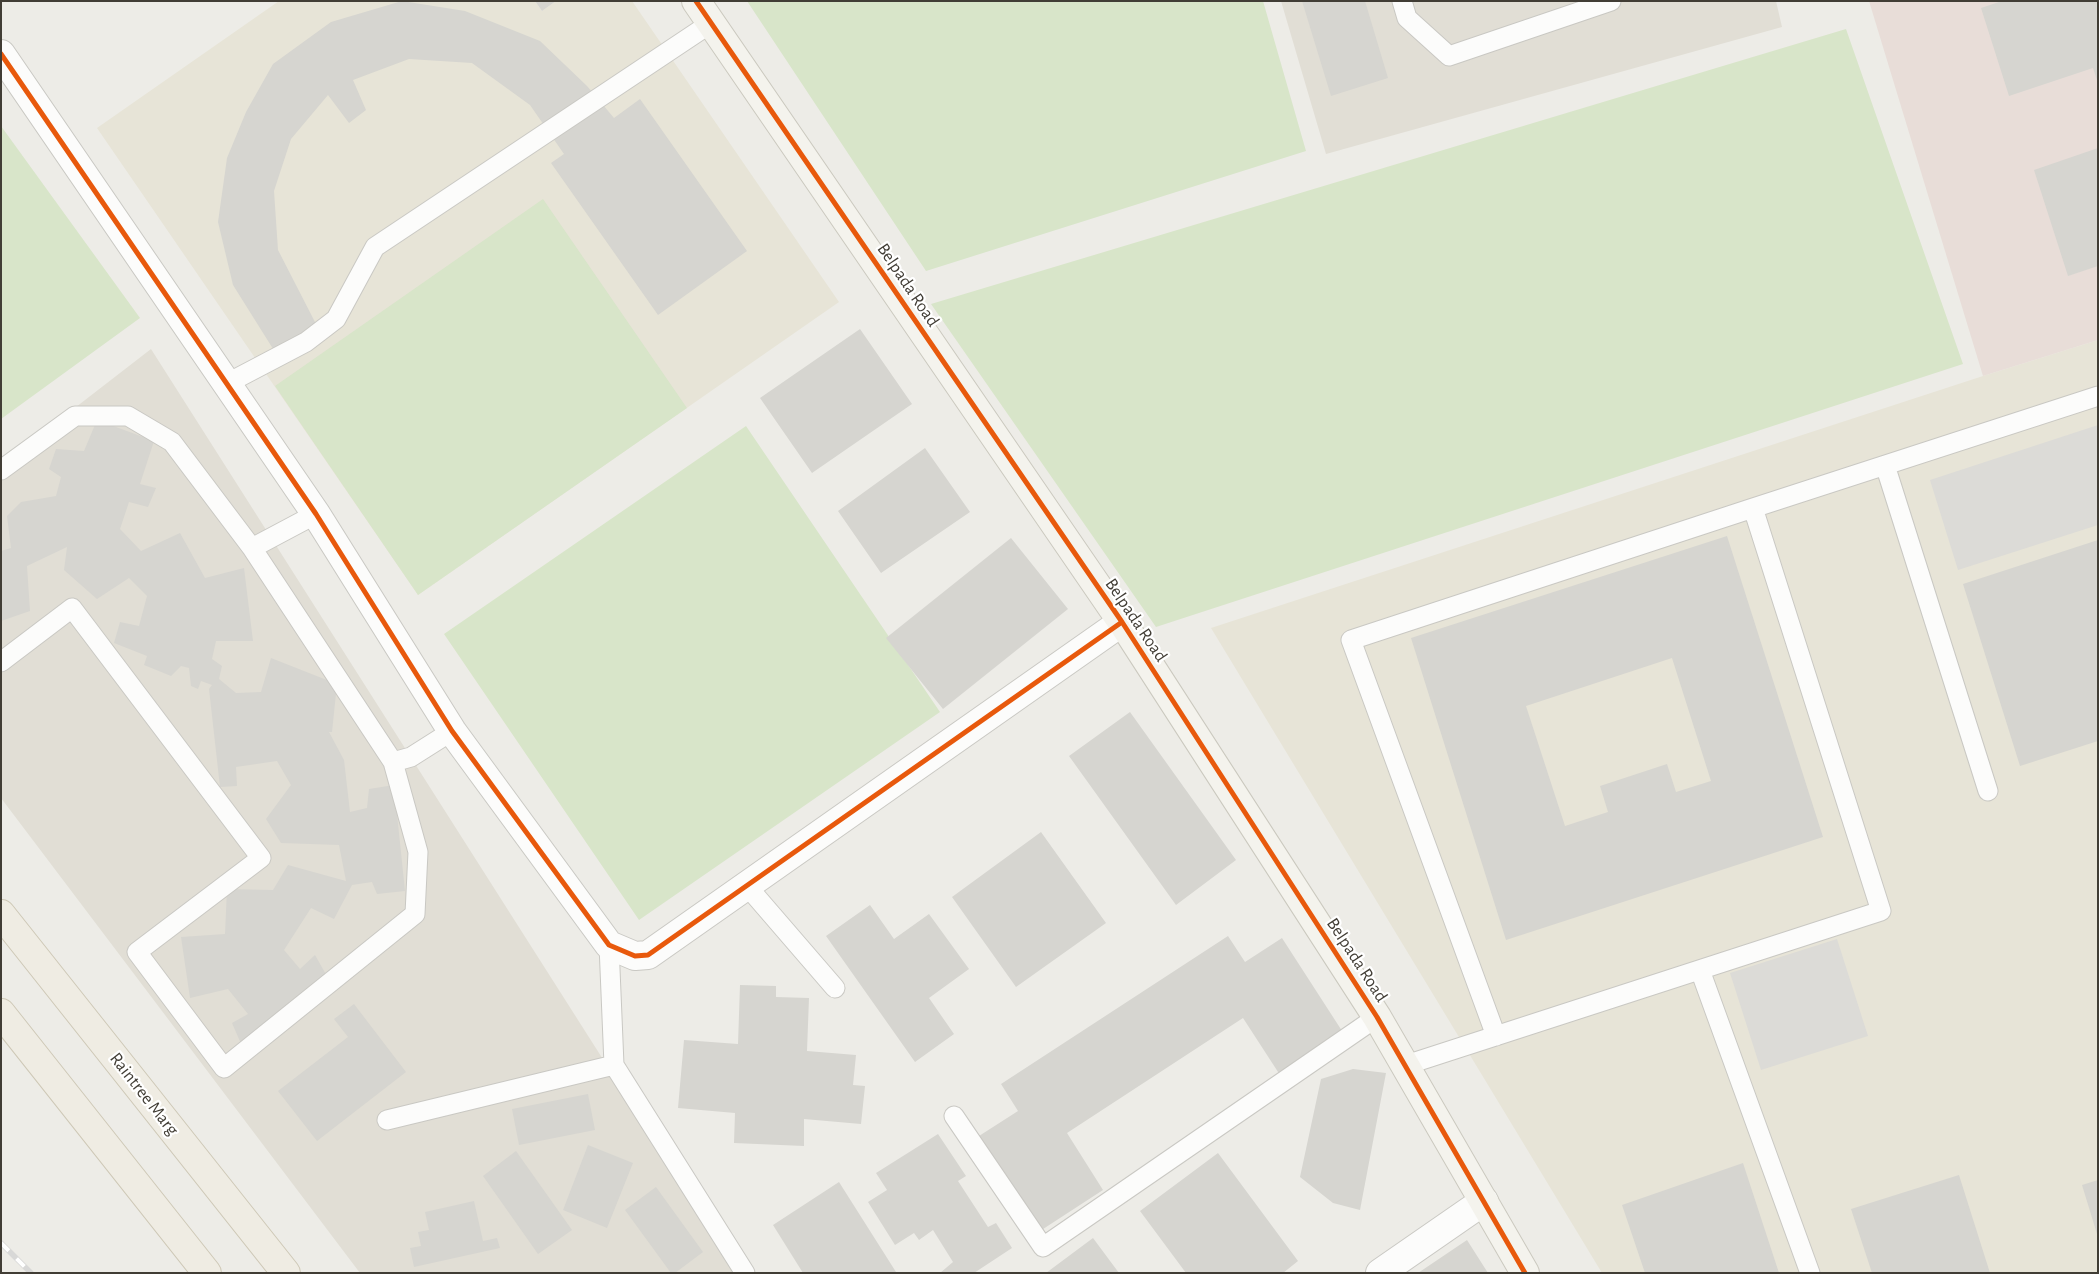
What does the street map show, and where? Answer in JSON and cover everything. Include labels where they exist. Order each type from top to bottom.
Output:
[{"type":"main road","name":"Raintree Marg","points":[[1,914],[286,1273]]},
{"type":"main road","points":[[1,1013],[207,1273]]},
{"type":"street","name":"Belpada Road","points":[[703,12],[1122,622],[1377,1017],[1525,1273]]},
{"type":"street","points":[[1,54],[316,514],[452,731],[609,945],[635,956],[648,955],[1122,622]]},
{"type":"street","points":[[1380,1273],[1484,1200]]},
{"type":"lane","points":[[1402,1],[1407,18],[1449,56],[1611,1]]},
{"type":"lane","points":[[226,384],[306,342],[336,319],[375,247],[703,12]]},
{"type":"lane","points":[[1496,1036],[1351,640],[2098,396]]},
{"type":"lane","points":[[1,470],[75,416],[128,416],[172,442],[252,548],[393,762],[418,852],[415,914],[224,1068],[138,952],[260,858],[72,608],[1,662]]},
{"type":"lane","points":[[1885,465],[1988,791]]},
{"type":"lane","points":[[1406,1065],[1881,911],[1753,508]]},
{"type":"lane","points":[[252,548],[316,514]]},
{"type":"lane","points":[[393,762],[411,757],[452,731]]},
{"type":"lane","points":[[747,886],[835,988]]},
{"type":"lane","points":[[609,945],[614,1065],[745,1273]]},
{"type":"lane","points":[[1700,970],[1810,1273]]},
{"type":"lane","points":[[954,1116],[1042,1247],[1377,1017]]},
{"type":"lane","points":[[387,1120],[614,1065]]},
{"type":"shaded area","points":[[279,1],[535,1],[542,11],[556,1],[632,1],[839,302],[418,595],[97,128]]},
{"type":"shaded area","points":[[1281,1],[1776,1],[1782,27],[1326,154]]},
{"type":"shaded area","points":[[1869,1],[2098,1],[2098,340],[1983,376]]},
{"type":"shaded area","points":[[2098,340],[2098,1273],[1602,1273],[1211,628]]},
{"type":"shaded area","points":[[151,349],[739,1273],[360,1273],[1,798],[1,465]]},
{"type":"shaded area","points":[[2098,425],[2098,525],[1958,570],[1930,480]]},
{"type":"shaded area","points":[[1837,939],[1868,1036],[1761,1070],[1730,973]]},
{"type":"green space","points":[[747,1],[1263,1],[1306,151],[926,271]]},
{"type":"green space","points":[[1846,29],[1963,364],[1156,627],[931,304]]},
{"type":"green space","points":[[1,126],[140,318],[1,419]]},
{"type":"green space","points":[[543,199],[687,408],[418,595],[275,386]]},
{"type":"green space","points":[[746,426],[940,712],[639,920],[444,634]]},
{"type":"building","points":[[402,1],[465,11],[540,41],[587,86],[614,118],[640,99],[747,251],[658,315],[551,163],[564,154],[530,105],[472,63],[409,59],[353,80],[366,110],[349,123],[328,95],[291,139],[274,191],[278,250],[316,324],[275,352],[233,285],[218,222],[227,158],[246,112],[273,64],[331,22]]},
{"type":"building","points":[[535,1],[556,1],[542,11]]},
{"type":"building","points":[[1302,1],[1365,1],[1388,78],[1331,96]]},
{"type":"building","points":[[2002,1],[2098,1],[2098,83],[2093,68],[2009,96],[1981,8]]},
{"type":"building","points":[[2098,148],[2098,266],[2068,276],[2034,170]]},
{"type":"building","points":[[860,329],[912,404],[812,473],[760,398]]},
{"type":"building","points":[[97,420],[154,441],[140,484],[156,488],[148,507],[129,502],[120,529],[141,551],[180,533],[205,578],[244,568],[253,641],[216,641],[212,659],[222,666],[219,679],[236,693],[261,692],[271,658],[337,684],[332,732],[329,732],[344,760],[350,812],[367,808],[369,789],[394,785],[405,891],[377,894],[372,882],[352,885],[334,919],[311,908],[284,950],[300,969],[315,955],[328,978],[242,1046],[232,1023],[248,1014],[228,989],[190,998],[181,937],[225,934],[227,889],[273,890],[288,865],[346,881],[339,845],[281,843],[266,819],[291,785],[277,761],[236,767],[237,786],[220,787],[209,689],[212,685],[201,681],[198,689],[191,686],[189,668],[181,666],[171,676],[144,665],[147,656],[114,643],[120,622],[139,626],[147,596],[129,578],[97,599],[64,570],[67,547],[27,566],[30,611],[1,621],[1,551],[11,548],[7,516],[21,502],[56,496],[61,477],[49,469],[56,449],[84,451]]},
{"type":"building","points":[[925,448],[970,512],[881,573],[838,511]]},
{"type":"building","points":[[1727,536],[1823,837],[1506,940],[1411,638]],"holes":[[[1672,658],[1711,781],[1676,792],[1667,764],[1600,786],[1608,812],[1565,826],[1526,706]]]},
{"type":"building","points":[[1011,538],[1068,609],[943,709],[886,638]]},
{"type":"building","points":[[2098,540],[2098,741],[2020,766],[1963,584]]},
{"type":"building","points":[[1130,712],[1236,860],[1176,905],[1069,756]]},
{"type":"building","points":[[1041,832],[1106,923],[1016,987],[952,897]]},
{"type":"building","points":[[870,905],[894,939],[929,914],[969,969],[929,998],[954,1034],[915,1062],[826,936]]},
{"type":"building","points":[[1228,936],[1245,962],[1282,938],[1344,1034],[1280,1075],[1243,1018],[1067,1133],[1103,1190],[1040,1231],[979,1136],[1018,1111],[1001,1084]]},
{"type":"building","points":[[740,985],[776,986],[776,997],[809,998],[807,1051],[856,1055],[853,1085],[865,1086],[861,1124],[804,1119],[804,1146],[734,1143],[735,1113],[678,1108],[684,1040],[738,1044]]},
{"type":"building","points":[[354,1004],[406,1072],[317,1141],[278,1091],[348,1037],[334,1019]]},
{"type":"building","points":[[1353,1069],[1386,1073],[1360,1210],[1333,1203],[1300,1177],[1321,1079]]},
{"type":"building","points":[[588,1094],[595,1130],[519,1145],[512,1109]]},
{"type":"building","points":[[938,1134],[966,1176],[958,1181],[988,1227],[996,1223],[1012,1248],[974,1273],[940,1273],[953,1262],[933,1230],[919,1240],[914,1233],[895,1245],[868,1202],[887,1190],[876,1173]]},
{"type":"building","points":[[588,1145],[633,1163],[607,1228],[563,1210]]},
{"type":"building","points":[[516,1151],[572,1230],[538,1254],[483,1176]]},
{"type":"building","points":[[1218,1153],[1298,1261],[1283,1273],[1186,1273],[1140,1211]]},
{"type":"building","points":[[1743,1163],[1779,1273],[1645,1273],[1622,1205]]},
{"type":"building","points":[[1959,1175],[1990,1273],[1872,1273],[1851,1209]]},
{"type":"building","points":[[2098,1180],[2098,1234],[2097,1234],[2082,1185]]},
{"type":"building","points":[[839,1182],[896,1272],[803,1273],[773,1225]]},
{"type":"building","points":[[656,1187],[703,1252],[675,1273],[671,1273],[625,1210]]},
{"type":"building","points":[[474,1201],[483,1241],[497,1238],[500,1248],[414,1267],[410,1248],[421,1246],[418,1232],[429,1230],[425,1212]]},
{"type":"building","points":[[1093,1238],[1119,1273],[1046,1273]]},
{"type":"building","points":[[1467,1240],[1488,1273],[1418,1273]]},
{"type":"railway","points":[[1,1243],[31,1273]]},
{"type":"cycle path","points":[[696,1],[1122,622],[1377,1017],[1525,1273]]},
{"type":"cycle path","points":[[1,54],[316,514],[452,731],[609,945],[635,956],[648,955],[1122,622]]}]
